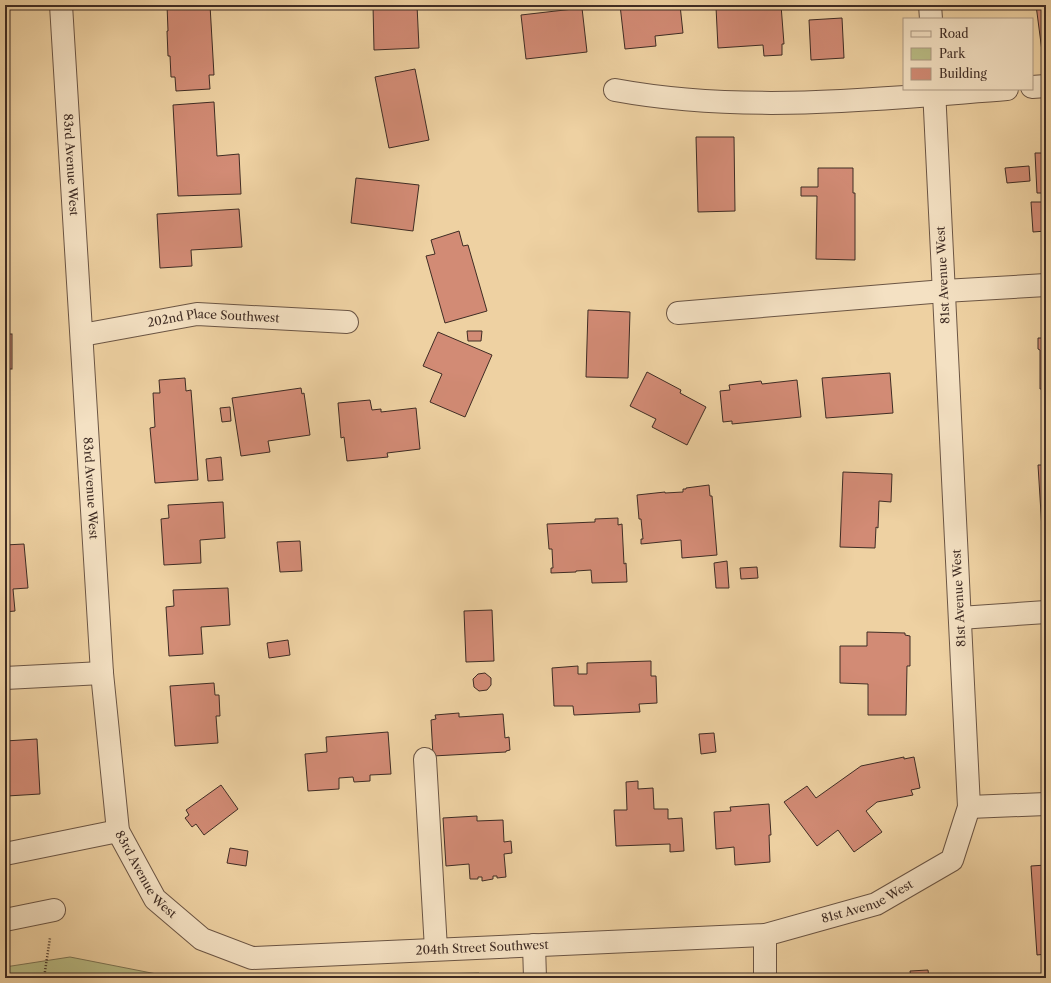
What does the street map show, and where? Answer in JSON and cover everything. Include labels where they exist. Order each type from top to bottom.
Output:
[{"type":"street","name":"83rd Avenue West","points":[[61,5],[102,673],[118,831],[155,899],[202,939]]},
{"type":"street","points":[[930,5],[931,18]]},
{"type":"street","points":[[1033,87],[1046,86]]},
{"type":"street","points":[[615,90],[644,96],[669,98],[743,103],[798,103],[873,100],[934,92],[983,90]]},
{"type":"street","name":"81st Avenue West","points":[[765,935],[876,904],[952,860],[969,807],[934,92]]},
{"type":"street","points":[[678,313],[944,291],[1046,285]]},
{"type":"street","name":"202nd Place Southwest","points":[[82,336],[197,314],[347,322]]},
{"type":"street","points":[[960,618],[1046,612]]},
{"type":"street","points":[[5,678],[102,673]]},
{"type":"street","points":[[425,759],[436,949]]},
{"type":"street","points":[[969,807],[1046,804]]},
{"type":"street","points":[[5,854],[118,831]]},
{"type":"street","points":[[5,920],[54,910]]},
{"type":"street","points":[[765,935],[765,978]]},
{"type":"street","name":"204th Street Southwest","points":[[202,939],[252,958],[765,935]]},
{"type":"street","points":[[534,945],[535,978]]},
{"type":"path","points":[[44,978],[54,910]]},
{"type":"green space","points":[[70,957],[177,978],[5,978],[5,967]]},
{"type":"green space","points":[[479,973],[480,978],[271,978]]},
{"type":"building","points":[[167,5],[210,5],[214,75],[209,75],[210,89],[176,91],[175,77],[171,77],[170,56],[168,56]]},
{"type":"building","points":[[373,5],[417,5],[419,48],[374,50]]},
{"type":"building","points":[[620,5],[680,5],[683,33],[655,36],[656,46],[625,49]]},
{"type":"building","points":[[741,5],[781,5],[784,44],[782,44],[782,55],[764,56],[763,45],[718,48],[716,7]]},
{"type":"building","points":[[832,5],[881,5],[881,9],[832,9]]},
{"type":"building","points":[[1036,5],[1046,5],[1046,58],[1043,59]]},
{"type":"building","points":[[582,8],[587,52],[526,59],[521,15]]},
{"type":"building","points":[[842,18],[844,58],[811,60],[809,20]]},
{"type":"building","points":[[415,69],[429,140],[389,148],[375,77]]},
{"type":"building","points":[[214,102],[217,156],[239,154],[241,194],[178,196],[173,105]]},
{"type":"building","points":[[696,137],[734,137],[735,211],[698,212]]},
{"type":"building","points":[[1035,153],[1046,153],[1046,231],[1033,232],[1031,202],[1042,202],[1042,193],[1037,193]]},
{"type":"building","points":[[1029,166],[1030,181],[1007,183],[1005,168]]},
{"type":"building","points":[[818,168],[853,168],[853,193],[855,193],[855,260],[816,259],[817,196],[801,196],[801,187],[818,187]]},
{"type":"building","points":[[356,178],[419,185],[413,231],[351,223]]},
{"type":"building","points":[[239,209],[242,247],[191,250],[192,266],[160,268],[157,214]]},
{"type":"building","points":[[459,231],[463,246],[468,245],[487,311],[445,323],[426,256],[435,254],[431,240]]},
{"type":"building","points":[[588,310],[630,312],[628,378],[586,377]]},
{"type":"building","points":[[467,331],[482,331],[481,341],[468,341]]},
{"type":"building","points":[[438,332],[492,355],[465,417],[430,402],[442,374],[423,366]]},
{"type":"building","points":[[5,334],[12,334],[12,369],[5,369]]},
{"type":"building","points":[[1038,338],[1046,338],[1046,389],[1040,389],[1040,350],[1038,349]]},
{"type":"building","points":[[647,372],[681,390],[680,393],[706,407],[687,445],[652,427],[656,419],[630,406]]},
{"type":"building","points":[[890,373],[893,413],[826,418],[822,378]]},
{"type":"building","points":[[185,378],[186,391],[191,390],[198,480],[155,483],[150,428],[155,427],[153,393],[160,393],[159,380]]},
{"type":"building","points":[[797,380],[801,417],[732,424],[732,421],[723,422],[720,391],[730,390],[729,385],[761,381],[762,384]]},
{"type":"building","points":[[301,388],[302,394],[304,393],[310,435],[268,441],[270,452],[241,456],[232,398]]},
{"type":"building","points":[[370,400],[372,410],[381,409],[381,412],[416,408],[420,449],[387,453],[388,457],[347,461],[344,437],[341,438],[338,403]]},
{"type":"building","points":[[230,407],[231,421],[222,422],[220,408]]},
{"type":"building","points":[[221,457],[223,480],[208,481],[206,459]]},
{"type":"building","points":[[1038,465],[1046,465],[1046,561],[1044,562]]},
{"type":"building","points":[[843,472],[892,474],[891,502],[879,501],[878,528],[876,527],[875,548],[840,547]]},
{"type":"building","points":[[709,485],[710,496],[712,496],[717,555],[682,558],[681,540],[641,544],[641,539],[643,539],[641,519],[639,519],[637,495],[683,492],[683,489],[686,488]]},
{"type":"building","points":[[223,502],[225,538],[200,540],[201,563],[164,565],[161,519],[169,518],[168,505]]},
{"type":"building","points":[[618,518],[618,525],[622,524],[624,564],[626,563],[627,582],[592,583],[591,570],[551,573],[551,568],[553,568],[552,549],[549,549],[547,524],[595,522],[595,519]]},
{"type":"building","points":[[300,541],[302,571],[280,572],[277,542]]},
{"type":"building","points":[[24,544],[28,588],[13,589],[15,611],[5,612],[5,545]]},
{"type":"building","points":[[727,561],[729,588],[716,588],[714,563]]},
{"type":"building","points":[[757,567],[758,578],[741,579],[740,568]]},
{"type":"building","points":[[228,588],[230,625],[201,627],[203,654],[169,656],[166,607],[174,606],[173,590]]},
{"type":"building","points":[[492,610],[494,661],[466,662],[464,611]]},
{"type":"building","points":[[867,632],[905,633],[905,635],[910,636],[910,666],[907,666],[906,715],[868,715],[868,684],[840,683],[840,646],[867,646]]},
{"type":"building","points":[[288,640],[290,655],[269,658],[267,643]]},
{"type":"building","points":[[651,661],[651,676],[656,676],[657,703],[639,704],[640,712],[574,715],[573,706],[554,706],[552,668],[578,666],[578,674],[587,674],[587,663]]},
{"type":"building","points":[[485,673],[491,678],[491,685],[487,690],[479,691],[474,687],[473,679],[478,674]]},
{"type":"building","points":[[214,683],[215,695],[219,695],[220,716],[216,716],[218,743],[175,746],[170,686]]},
{"type":"building","points":[[459,713],[459,717],[503,714],[505,738],[509,737],[510,750],[506,752],[433,756],[431,720],[436,719],[435,715]]},
{"type":"building","points":[[388,732],[391,774],[370,775],[370,781],[354,782],[353,777],[339,778],[339,789],[308,791],[305,754],[327,752],[326,737]]},
{"type":"building","points":[[714,733],[716,752],[701,754],[699,734]]},
{"type":"building","points":[[37,739],[40,794],[5,795],[5,741]]},
{"type":"building","points":[[904,757],[904,759],[914,757],[920,788],[911,790],[913,795],[877,802],[866,811],[882,832],[854,852],[838,830],[817,846],[784,802],[807,786],[816,798],[861,766]]},
{"type":"building","points":[[638,781],[638,789],[653,788],[654,809],[668,809],[668,819],[682,818],[684,851],[670,852],[670,844],[616,846],[614,810],[627,810],[626,782]]},
{"type":"building","points":[[221,785],[238,809],[204,835],[196,824],[192,827],[185,818],[189,815],[186,810]]},
{"type":"building","points":[[769,804],[771,835],[769,835],[770,862],[735,865],[734,847],[716,849],[714,812],[731,811],[730,807]]},
{"type":"building","points":[[477,816],[477,821],[503,820],[504,842],[511,841],[512,853],[504,854],[506,877],[497,878],[497,876],[493,876],[493,879],[482,881],[482,877],[478,877],[478,879],[470,879],[469,864],[446,866],[443,818]]},
{"type":"building","points":[[230,848],[248,851],[246,866],[227,863]]},
{"type":"building","points":[[1046,865],[1046,954],[1037,955],[1031,866]]},
{"type":"building","points":[[928,970],[929,978],[911,978],[910,971]]}]
